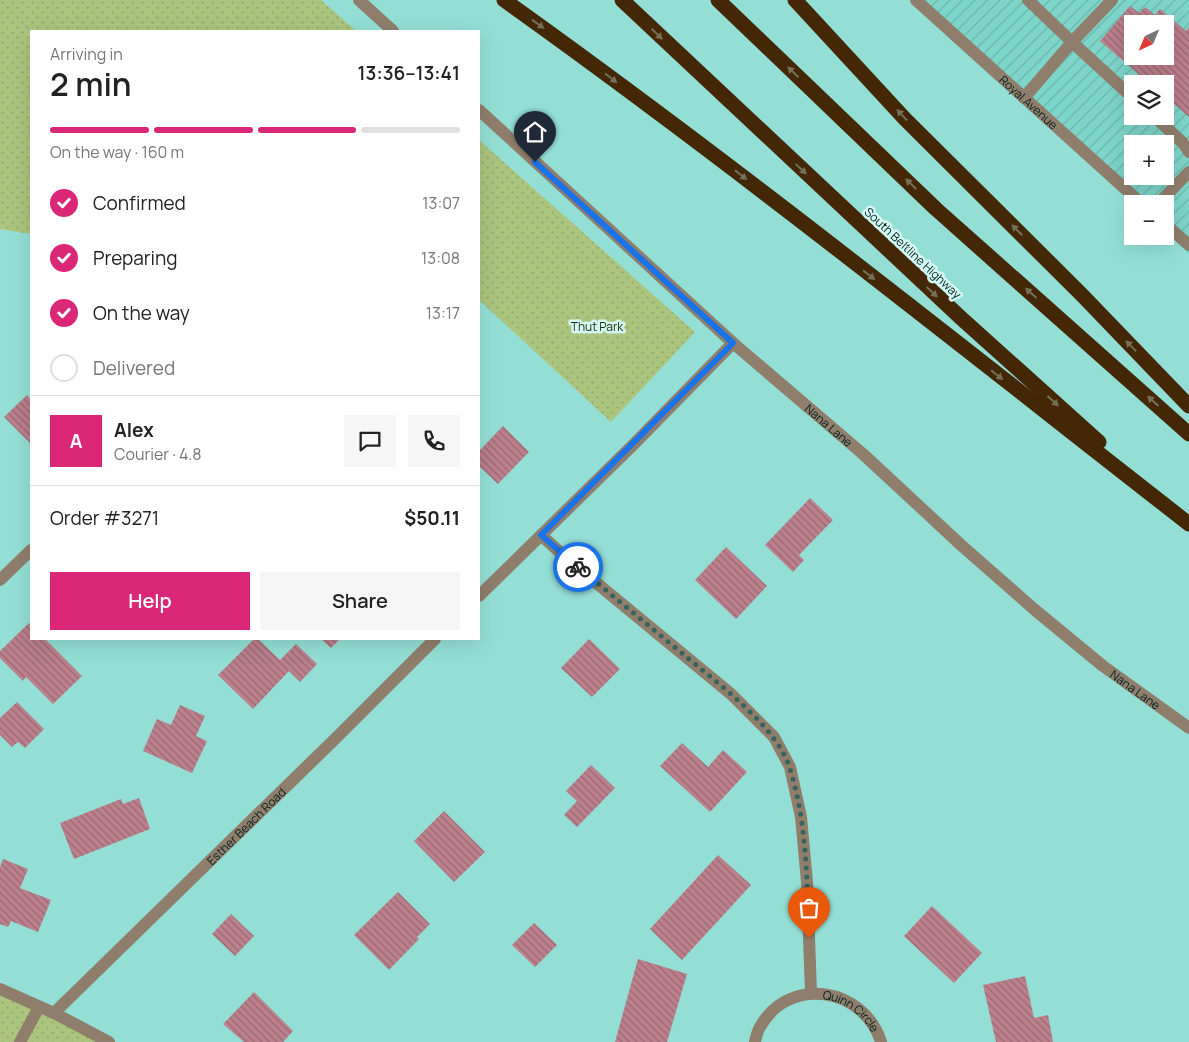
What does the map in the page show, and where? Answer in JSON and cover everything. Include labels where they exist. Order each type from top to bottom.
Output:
[{"type":"highway","points":[[504,0],[572,48],[730,167],[1189,523]]},
{"type":"highway","name":"South Beltline Highway","points":[[622,0],[960,318],[1189,523]]},
{"type":"highway","points":[[718,0],[936,209],[1189,434]]},
{"type":"highway","points":[[796,0],[905,119],[1082,295],[1189,406]]},
{"type":"street","points":[[359,0],[392,30]]},
{"type":"street","name":"Royal Avenue","points":[[916,0],[1132,195]]},
{"type":"street","points":[[1028,0],[1124,90]]},
{"type":"street","points":[[1024,98],[1072,42],[1112,0]]},
{"type":"street","name":"Nana Lane","points":[[480,111],[733,343],[863,454],[961,545],[1035,610],[1103,666],[1189,728]]},
{"type":"street","points":[[1164,125],[1183,143],[1189,152]]},
{"type":"street","points":[[1167,195],[1189,172]]},
{"type":"street","points":[[1174,232],[1189,245]]},
{"type":"street","points":[[480,595],[733,343]]},
{"type":"street","name":"Quinn Circle","points":[[541,535],[731,694],[774,737],[790,767],[801,817],[807,882],[811,993]]},
{"type":"street","points":[[0,580],[30,551]]},
{"type":"street","name":"Esther Beach Road","points":[[54,1013],[434,640]]},
{"type":"street","points":[[0,989],[54,1013],[109,1042]]},
{"type":"street","name":"Quinn Circle","points":[[754,1042],[760,1027],[773,1010],[791,999],[811,993],[832,994],[850,1002],[866,1014],[878,1031],[881,1042]]},
{"type":"street","points":[[20,1042],[39,1006]]},
{"type":"shaded area","points":[[916,0],[1189,0],[1189,254],[1174,240],[1174,195],[1126,195]]},
{"type":"green space","points":[[0,0],[321,0],[355,30],[30,30],[30,234],[0,229]]},
{"type":"green space","name":"Thut Park","points":[[480,141],[695,332],[611,422],[480,301]]},
{"type":"green space","points":[[0,989],[109,1042],[0,1042]]},
{"type":"building","points":[[1130,6],[1139,13],[1145,7],[1155,15],[1124,15],[1124,62],[1100,41]]},
{"type":"building","points":[[1160,9],[1167,15],[1155,15]]},
{"type":"building","points":[[1174,21],[1186,31],[1189,27],[1189,117],[1174,104],[1174,75],[1140,75],[1128,65],[1174,65]]},
{"type":"building","points":[[27,395],[30,399],[30,443],[4,417]]},
{"type":"building","points":[[503,426],[529,452],[498,484],[480,467],[480,450]]},
{"type":"building","points":[[810,498],[833,520],[799,555],[804,560],[793,572],[765,545]]},
{"type":"building","points":[[726,547],[767,586],[736,619],[695,580]]},
{"type":"building","points":[[29,623],[30,640],[46,640],[82,676],[53,704],[26,677],[23,681],[0,658],[0,651]]},
{"type":"building","points":[[589,639],[620,669],[592,697],[561,668]]},
{"type":"building","points":[[253,640],[259,640],[280,660],[296,644],[317,664],[300,682],[289,671],[253,709],[218,675]]},
{"type":"building","points":[[322,640],[339,640],[331,648]]},
{"type":"building","points":[[17,702],[44,729],[25,748],[18,742],[12,747],[0,735],[0,718]]},
{"type":"building","points":[[180,705],[205,716],[196,736],[207,741],[192,773],[143,751],[157,719],[171,725]]},
{"type":"building","points":[[682,743],[708,767],[723,750],[747,772],[710,812],[660,766]]},
{"type":"building","points":[[591,765],[615,788],[577,827],[564,815],[577,801],[566,791]]},
{"type":"building","points":[[139,798],[150,829],[74,859],[60,823],[121,799],[123,804]]},
{"type":"building","points":[[444,811],[485,852],[454,882],[414,841]]},
{"type":"building","points":[[718,855],[751,885],[682,960],[650,929]]},
{"type":"building","points":[[3,859],[28,869],[20,888],[51,900],[38,932],[11,921],[8,927],[0,924],[0,867]]},
{"type":"building","points":[[398,892],[430,924],[417,937],[419,939],[389,970],[354,935]]},
{"type":"building","points":[[932,906],[982,953],[954,983],[904,936]]},
{"type":"building","points":[[231,914],[254,936],[235,956],[212,934]]},
{"type":"building","points":[[534,923],[557,945],[535,967],[512,945]]},
{"type":"building","points":[[638,959],[687,974],[667,1042],[615,1042]]},
{"type":"building","points":[[1025,976],[1034,1018],[1048,1015],[1053,1042],[996,1042],[983,985]]},
{"type":"building","points":[[254,992],[293,1031],[283,1042],[244,1042],[223,1024]]},
{"type":"way so far","points":[[578,567],[731,694],[774,737],[790,767],[801,817],[807,882],[809,938]]},
{"type":"route","points":[[535,162],[733,343],[541,535],[578,567]]}]
